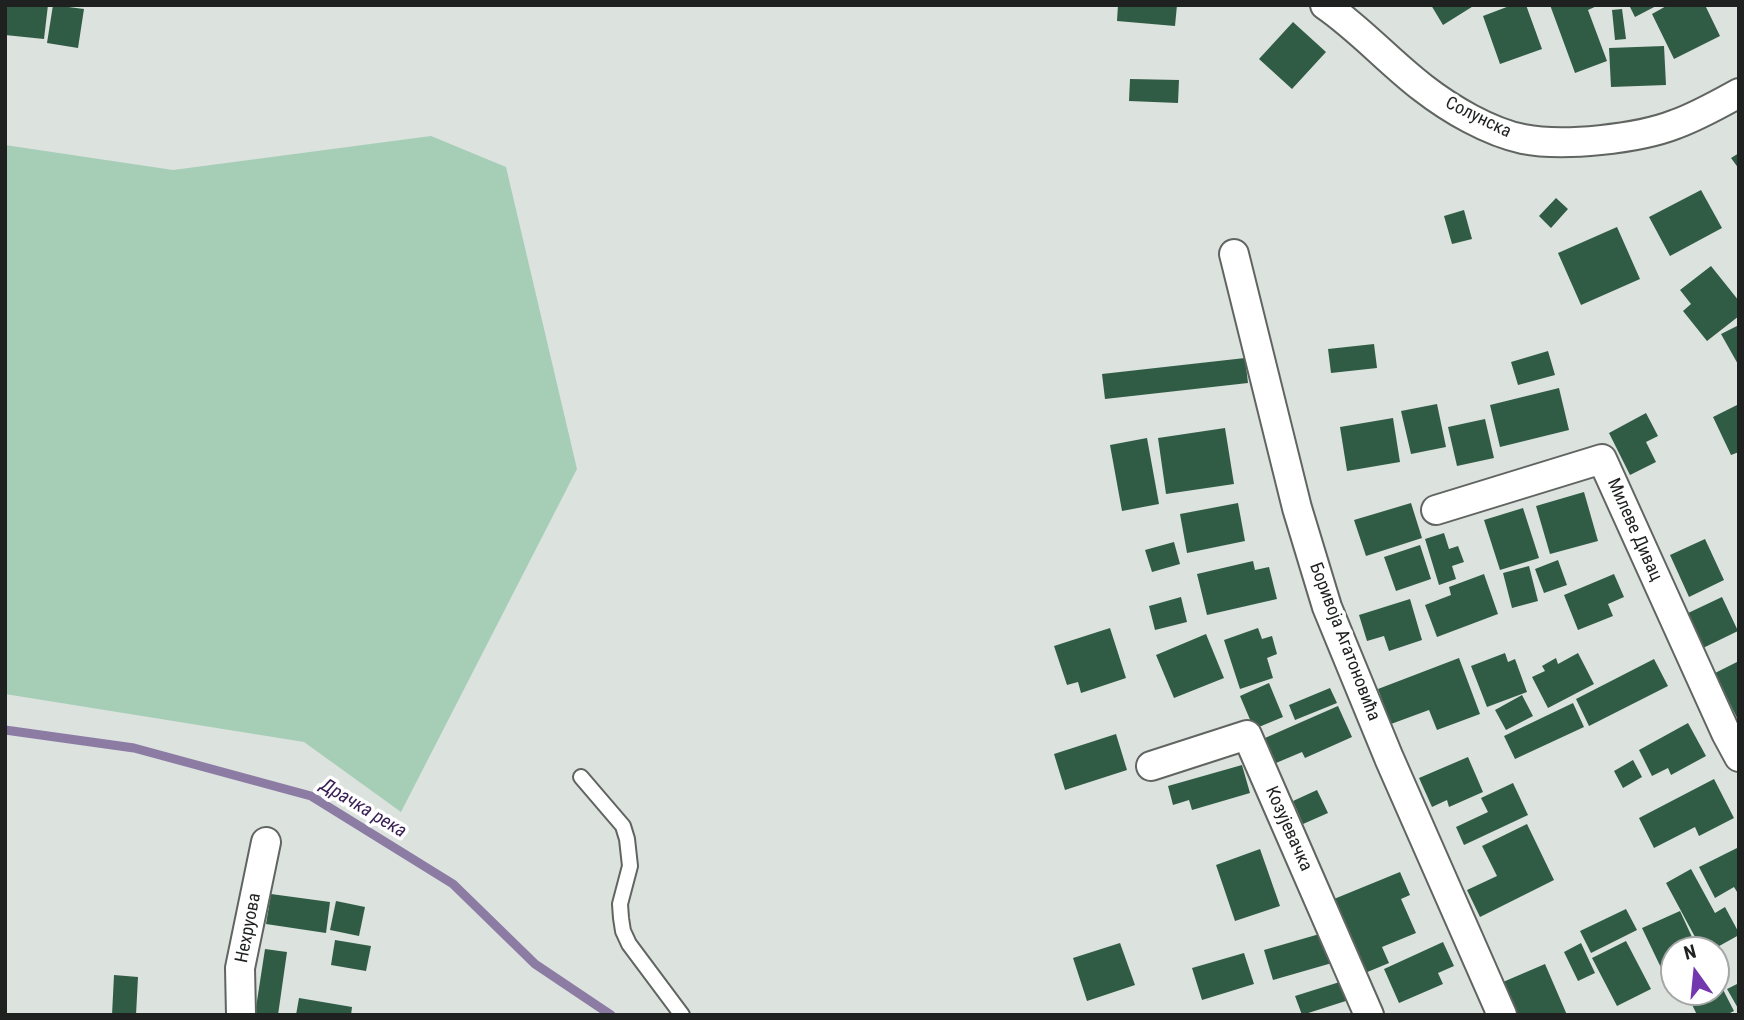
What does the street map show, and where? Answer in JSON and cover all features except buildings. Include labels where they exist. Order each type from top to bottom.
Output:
[{"type":"street","name":"Солунска","points":[[1325,5],[1423,89],[1457,112],[1502,133],[1523,139],[1549,142],[1590,141],[1640,133],[1675,125],[1739,93]]},
{"type":"street","name":"Боривоја Агатоновића","points":[[1234,254],[1297,508],[1327,607],[1389,758],[1502,1015]]},
{"type":"street","name":"Милеве Дивац","points":[[1436,510],[1602,459],[1739,757]]},
{"type":"street","name":"Козујевачка","points":[[1152,766],[1247,735],[1369,1015]]},
{"type":"street","name":"Нехруова","points":[[241,1015],[240,968],[266,842]]},
{"type":"lane","points":[[581,777],[623,826],[627,839],[630,866],[620,904],[623,932],[682,1015]]},
{"type":"green space","points":[[431,136],[506,167],[577,469],[401,812],[304,742],[5,694],[5,145],[173,170]]},
{"type":"waterway","name":"Драчка река","points":[[5,730],[134,748],[311,796],[453,884],[535,964],[611,1015]]}]
